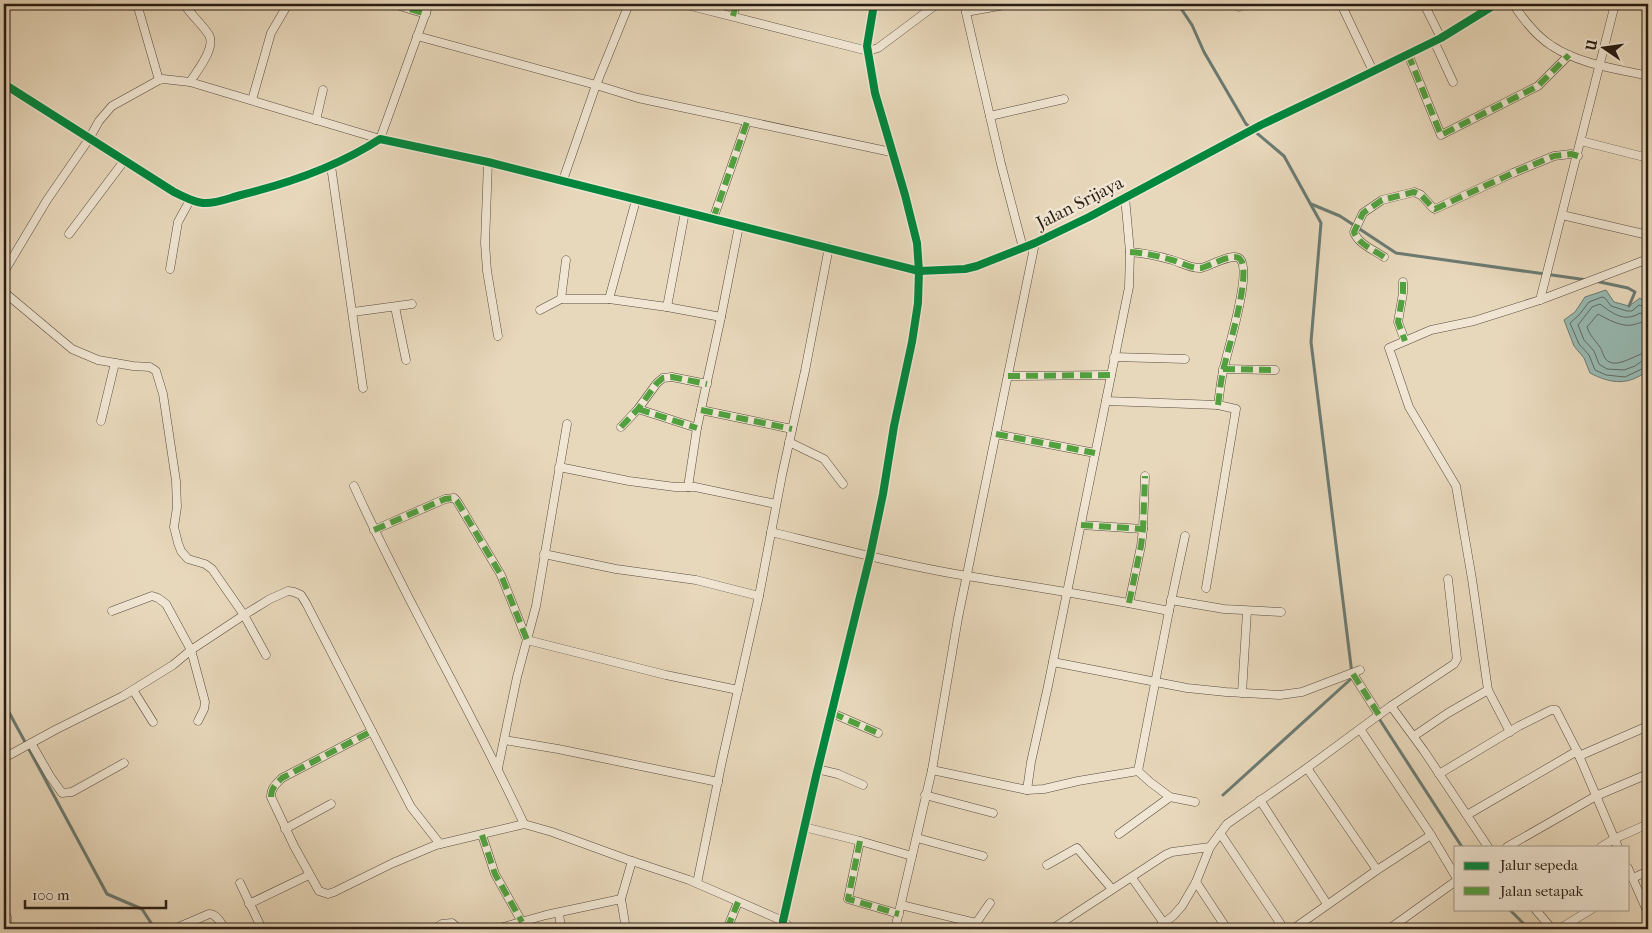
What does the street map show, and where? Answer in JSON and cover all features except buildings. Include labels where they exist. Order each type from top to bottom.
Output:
[{"type":"street","points":[[4,272],[47,200],[112,106],[159,80],[137,4]]},
{"type":"street","points":[[184,4],[190,14],[208,34],[211,41],[210,50],[190,82]]},
{"type":"street","points":[[252,100],[271,33],[288,4]]},
{"type":"street","points":[[393,4],[426,14]]},
{"type":"street","points":[[4,84],[174,192],[190,200],[202,203],[213,202],[257,191],[331,166],[356,154],[380,139],[429,4]]},
{"type":"street","points":[[563,180],[596,85],[629,4]]},
{"type":"street","points":[[685,4],[868,51],[878,48],[937,4]]},
{"type":"street","points":[[732,16],[736,4]]},
{"type":"street","points":[[783,921],[817,770],[870,556],[918,303],[920,271],[917,243],[875,93],[868,51],[874,4]]},
{"type":"street","points":[[1010,4],[965,8],[1023,248]]},
{"type":"street","points":[[1342,4],[1373,71],[1438,39],[1496,4]]},
{"type":"street","points":[[1424,4],[1453,82]]},
{"type":"street","points":[[1513,4],[1539,36],[1551,46],[1568,55],[1599,65],[1648,76]]},
{"type":"street","points":[[1540,300],[1615,4]]},
{"type":"street","points":[[417,36],[638,98],[892,152]]},
{"type":"street","points":[[1408,54],[1441,135],[1538,86],[1568,55]]},
{"type":"street","name":"Jalan Srijaya","points":[[159,80],[190,82],[380,139],[563,180],[920,271],[964,269],[977,266],[1035,243],[1089,217],[1260,125],[1373,71]]},
{"type":"street","points":[[316,120],[323,90]]},
{"type":"street","points":[[990,116],[1064,99]]},
{"type":"street","points":[[713,219],[747,122]]},
{"type":"street","points":[[1581,141],[1648,158]]},
{"type":"street","points":[[1384,257],[1364,244],[1356,237],[1354,232],[1363,213],[1382,200],[1414,192],[1421,195],[1435,209],[1554,156],[1571,154],[1578,156]]},
{"type":"street","points":[[69,234],[124,161]]},
{"type":"street","points":[[488,162],[485,242],[487,271],[498,336]]},
{"type":"street","points":[[331,166],[364,388]]},
{"type":"street","points":[[1027,790],[1031,762],[1129,287],[1130,252],[1125,197]]},
{"type":"street","points":[[170,269],[178,222],[190,200]]},
{"type":"street","points":[[609,299],[636,200]]},
{"type":"street","points":[[667,307],[685,212]]},
{"type":"street","points":[[1562,215],[1648,235]]},
{"type":"street","points":[[688,487],[697,428],[739,226]]},
{"type":"street","points":[[895,929],[932,770],[966,576],[1035,243]]},
{"type":"street","points":[[697,883],[759,596],[829,247]]},
{"type":"street","points":[[1130,252],[1146,254],[1196,268],[1230,257],[1240,258],[1244,276],[1239,305],[1223,369],[1218,405]]},
{"type":"street","points":[[1510,732],[1488,690],[1456,486],[1409,407],[1389,349],[1431,330],[1474,321],[1540,300],[1648,259]]},
{"type":"street","points":[[561,299],[566,260]]},
{"type":"street","points":[[1403,282],[1398,322],[1405,341]]},
{"type":"street","points":[[4,292],[72,349],[98,360],[150,367],[156,371],[162,394],[176,481],[177,507],[174,527],[181,551],[188,559],[205,564],[212,569],[244,615],[266,655]]},
{"type":"street","points":[[540,310],[561,299],[609,299],[667,307],[721,318]]},
{"type":"street","points":[[353,312],[412,304]]},
{"type":"street","points":[[396,307],[406,360]]},
{"type":"street","points":[[1114,356],[1185,359]]},
{"type":"street","points":[[101,421],[115,363]]},
{"type":"street","points":[[1223,369],[1274,370]]},
{"type":"street","points":[[1008,376],[1111,375]]},
{"type":"street","points":[[621,426],[638,410],[657,383],[663,378],[672,377],[707,384]]},
{"type":"street","points":[[1106,401],[1218,405],[1234,408],[1236,411],[1206,588]]},
{"type":"street","points":[[638,410],[697,428]]},
{"type":"street","points":[[701,410],[792,429]]},
{"type":"street","points":[[498,768],[536,606],[567,424]]},
{"type":"street","points":[[996,434],[1095,453]]},
{"type":"street","points":[[789,442],[824,459],[843,484]]},
{"type":"street","points":[[559,467],[629,481],[688,487],[776,504]]},
{"type":"street","points":[[1129,603],[1141,546],[1145,476]]},
{"type":"street","points":[[354,486],[374,530],[498,768],[524,824]]},
{"type":"street","points":[[374,530],[445,499],[454,498],[501,574],[527,640]]},
{"type":"street","points":[[1081,524],[1143,530]]},
{"type":"street","points":[[771,532],[870,556],[966,576],[1169,611]]},
{"type":"street","points":[[1138,772],[1185,536]]},
{"type":"street","points":[[544,554],[616,569],[696,580],[759,596]]},
{"type":"street","points":[[1156,929],[1166,926],[1179,910],[1196,882],[1210,847],[1227,824],[1307,768],[1390,706],[1456,662],[1448,579]]},
{"type":"street","points":[[4,758],[134,690],[173,665],[191,650],[270,599],[288,591],[294,592],[300,595],[316,621],[411,807],[440,844]]},
{"type":"street","points":[[112,611],[148,596],[158,598],[166,604],[191,650],[205,702],[198,721]]},
{"type":"street","points":[[1171,600],[1224,609],[1281,612]]},
{"type":"street","points":[[1242,693],[1247,611]]},
{"type":"street","points":[[527,640],[666,675],[738,690]]},
{"type":"street","points":[[1053,662],[1187,688],[1242,693],[1291,694],[1353,673],[1377,716]]},
{"type":"street","points":[[134,690],[153,722]]},
{"type":"street","points":[[1414,736],[1488,690]]},
{"type":"street","points":[[1390,706],[1414,736],[1487,846]]},
{"type":"street","points":[[1440,774],[1510,732],[1551,710],[1556,710],[1578,754],[1618,846]]},
{"type":"street","points":[[832,713],[878,733]]},
{"type":"street","points":[[1467,815],[1578,754],[1648,726]]},
{"type":"street","points":[[1360,729],[1431,835],[1454,874]]},
{"type":"street","points":[[372,731],[282,778],[274,786],[271,793],[285,829],[318,892],[328,894],[393,863],[440,844],[524,824],[697,883],[783,921],[792,929]]},
{"type":"street","points":[[504,740],[558,749],[718,782]]},
{"type":"street","points":[[30,744],[62,793],[72,792],[124,763]]},
{"type":"street","points":[[1307,768],[1377,870]]},
{"type":"street","points":[[817,770],[838,774],[863,785]]},
{"type":"street","points":[[932,770],[1027,790],[1044,789],[1078,781],[1138,772],[1170,797],[1195,802]]},
{"type":"street","points":[[1509,846],[1596,796],[1648,774]]},
{"type":"street","points":[[926,795],[993,813]]},
{"type":"street","points":[[1119,834],[1170,797]]},
{"type":"street","points":[[1260,800],[1327,904]]},
{"type":"street","points":[[285,829],[331,804]]},
{"type":"street","points":[[1603,846],[1648,824]]},
{"type":"street","points":[[804,827],[912,856]]},
{"type":"street","points":[[1220,834],[1284,929]]},
{"type":"street","points":[[482,835],[495,874],[522,922]]},
{"type":"street","points":[[1293,929],[1327,904],[1431,835]]},
{"type":"street","points":[[917,838],[983,856]]},
{"type":"street","points":[[860,841],[848,899],[899,914]]},
{"type":"street","points":[[1052,929],[1165,855],[1172,852],[1210,847]]},
{"type":"street","points":[[1047,864],[1077,848],[1112,889]]},
{"type":"street","points":[[626,929],[621,899],[632,861]]},
{"type":"street","points":[[1648,871],[1632,882],[1648,913]]},
{"type":"street","points":[[249,904],[309,875]]},
{"type":"street","points":[[1132,878],[1166,926]]},
{"type":"street","points":[[1196,882],[1227,929]]},
{"type":"street","points":[[1389,929],[1454,882]]},
{"type":"street","points":[[240,883],[262,929]]},
{"type":"street","points":[[496,929],[621,899]]},
{"type":"street","points":[[727,929],[738,902]]},
{"type":"street","points":[[901,905],[974,926],[990,903]]},
{"type":"street","points":[[1536,910],[1552,929]]},
{"type":"street","points":[[1559,929],[1590,910]]},
{"type":"street","points":[[4,911],[7,917],[7,924],[4,929]]},
{"type":"street","points":[[559,913],[561,929]]},
{"type":"street","points":[[174,929],[209,914],[215,915],[225,929]]},
{"type":"street","points":[[434,929],[448,923],[452,923],[459,929]]},
{"type":"water","points":[[1606,290],[1614,302],[1629,306],[1640,298],[1648,305],[1648,370],[1627,381],[1613,381],[1590,373],[1584,358],[1574,346],[1564,320],[1575,312],[1585,297]]},
{"type":"waterway","points":[[1178,4],[1192,25],[1204,52],[1246,124],[1284,156],[1321,223],[1311,342],[1352,674]]},
{"type":"waterway","points":[[1311,204],[1340,216],[1396,253],[1587,280]]},
{"type":"waterway","points":[[1595,281],[1628,288],[1635,292],[1629,306]]},
{"type":"waterway","points":[[1223,795],[1352,678]]},
{"type":"waterway","points":[[4,703],[107,894],[142,909],[155,929]]},
{"type":"waterway","points":[[1378,717],[1461,846]]},
{"type":"waterway","points":[[1510,910],[1529,929]]},
{"type":"marked path","points":[[393,4],[426,14]]},
{"type":"marked path","points":[[733,16],[736,4]]},
{"type":"marked path","points":[[1408,54],[1441,135],[1538,86],[1569,55]]},
{"type":"marked path","points":[[713,219],[747,122]]},
{"type":"marked path","points":[[1384,257],[1359,240],[1354,232],[1363,213],[1382,200],[1414,192],[1421,195],[1435,209],[1554,156],[1571,154],[1578,156]]},
{"type":"marked path","points":[[1130,252],[1157,256],[1197,268],[1205,267],[1227,258],[1237,257],[1240,259],[1243,266],[1242,293],[1222,374],[1218,405]]},
{"type":"marked path","points":[[1403,282],[1398,322],[1405,341]]},
{"type":"marked path","points":[[1223,369],[1275,370]]},
{"type":"marked path","points":[[1008,376],[1111,375]]},
{"type":"marked path","points":[[621,427],[663,378],[672,377],[707,384]]},
{"type":"marked path","points":[[638,409],[697,428]]},
{"type":"marked path","points":[[701,410],[792,429]]},
{"type":"marked path","points":[[996,434],[1095,453]]},
{"type":"marked path","points":[[1129,603],[1141,546],[1145,476]]},
{"type":"marked path","points":[[374,530],[445,499],[454,498],[501,575],[527,640]]},
{"type":"marked path","points":[[1081,525],[1143,529]]},
{"type":"marked path","points":[[1353,674],[1379,715]]},
{"type":"marked path","points":[[832,713],[878,733]]},
{"type":"marked path","points":[[271,797],[273,789],[282,778],[372,731]]},
{"type":"marked path","points":[[482,835],[495,874],[522,922]]},
{"type":"marked path","points":[[860,841],[848,899],[899,914]]},
{"type":"marked path","points":[[727,929],[738,902]]},
{"type":"cycle path","points":[[783,921],[816,776],[870,556],[918,303],[919,271],[917,243],[875,93],[867,46],[874,4]]},
{"type":"cycle path","points":[[4,84],[174,192],[199,202],[218,202],[313,173],[347,158],[380,139],[488,162],[919,271],[965,269],[1035,243],[1089,217],[1261,125],[1441,38],[1496,4]]}]
